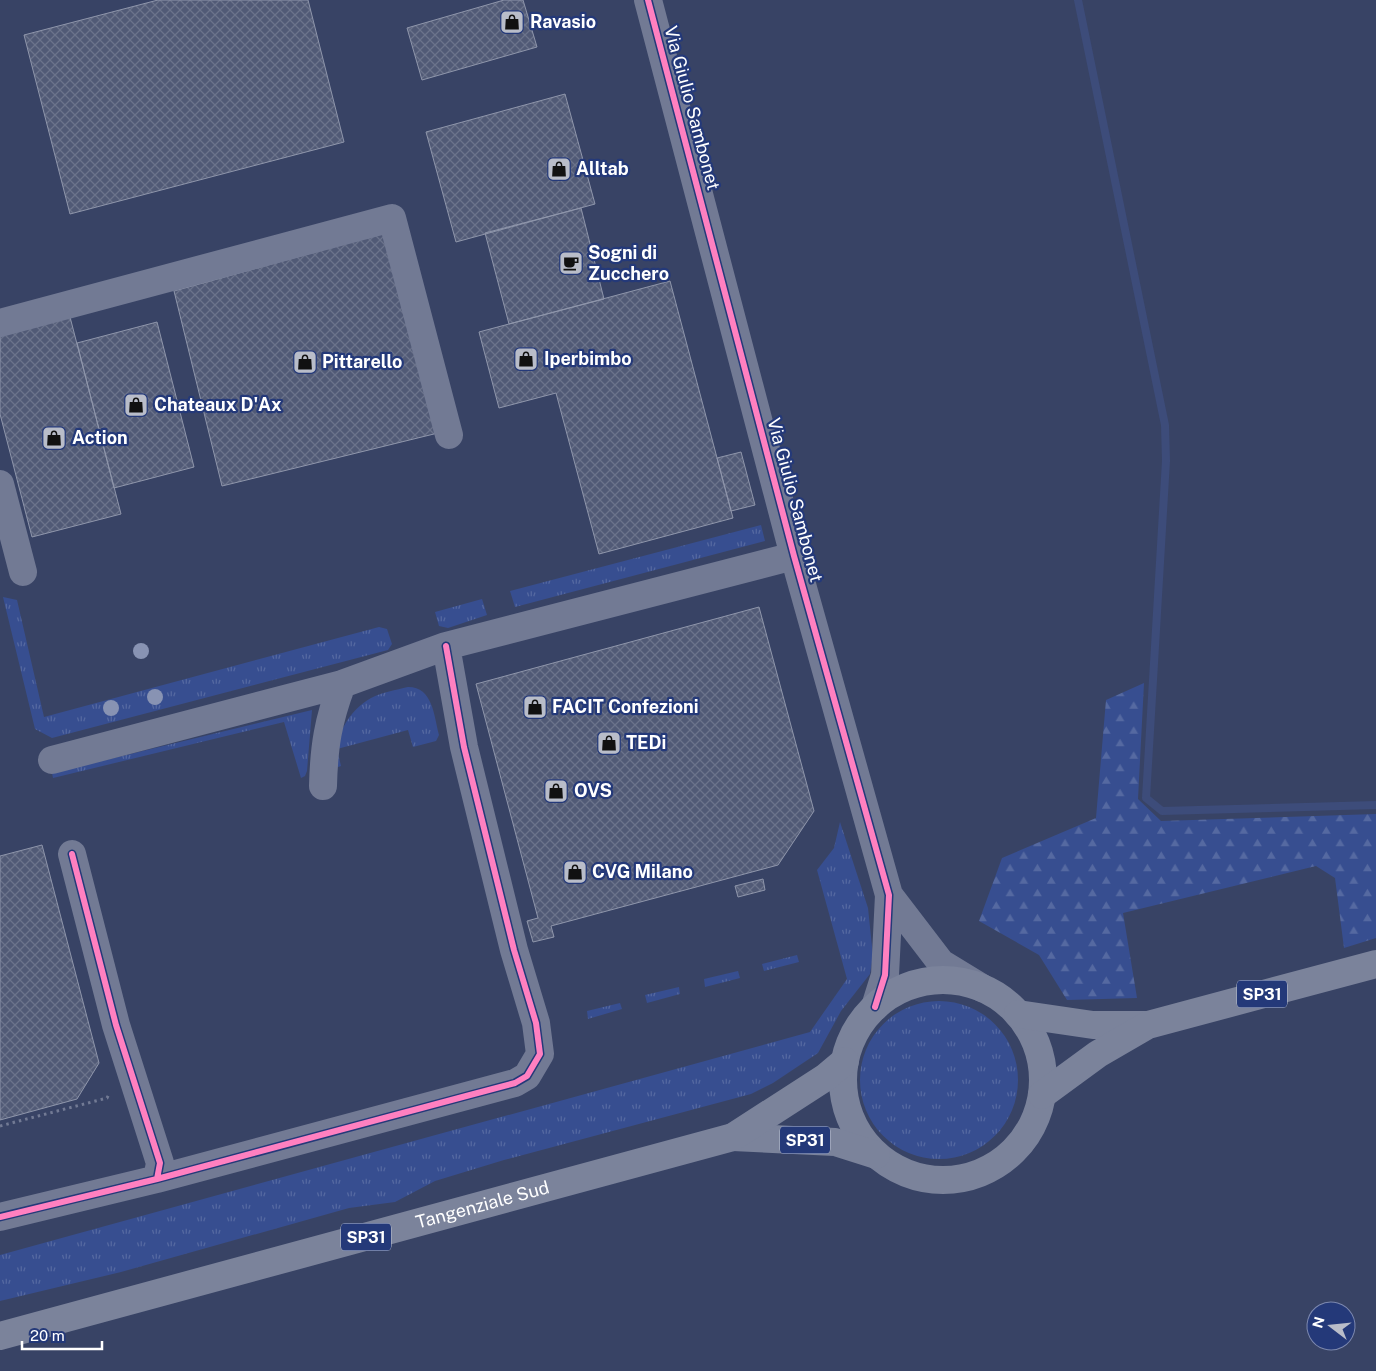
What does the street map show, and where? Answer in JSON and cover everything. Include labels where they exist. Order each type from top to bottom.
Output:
[{"type":"main road","name":"SP31","points":[[1018,1014],[1093,1025],[1148,1025],[1376,964]]},
{"type":"main road","name":"SP31","points":[[937,980],[960,981],[982,988],[1001,999],[1018,1014],[1031,1032],[1039,1052],[1043,1073],[1042,1095],[1036,1118],[1024,1140],[1008,1157],[980,1173],[965,1178],[942,1181],[918,1178],[896,1169],[876,1155],[860,1136],[848,1112],[843,1087],[845,1062],[851,1042],[861,1023],[875,1007],[893,994],[914,984],[937,980]]},
{"type":"main road","name":"SP31","points":[[1042,1095],[1098,1054],[1148,1025]]},
{"type":"main road","name":"Tangenziale Sud","points":[[0,1336],[733,1137],[818,1082],[845,1062]]},
{"type":"main road","name":"Tangenziale Sud","points":[[733,1137],[836,1142],[876,1155]]},
{"type":"street","name":"Via Giulio Sambonet","points":[[648,0],[794,556],[890,895],[885,974],[875,1007]]},
{"type":"street","points":[[0,323],[392,218],[449,435]]},
{"type":"street","points":[[0,484],[23,572]]},
{"type":"street","points":[[52,760],[342,684],[446,646],[794,556]]},
{"type":"street","points":[[0,1218],[157,1179],[515,1083],[527,1076],[540,1054],[536,1023],[514,950],[464,747],[446,646]]},
{"type":"street","points":[[323,786],[324,753],[330,715],[342,684]]},
{"type":"street","points":[[72,854],[116,1025],[160,1163],[157,1179]]},
{"type":"street","name":"Via Giulio Sambonet","points":[[890,895],[941,964],[982,988]]},
{"type":"path","points":[[0,1126],[108,1098],[111,1090]]},
{"type":"green space","points":[[761,525],[765,541],[515,607],[510,591]]},
{"type":"green space","points":[[3,597],[17,600],[44,717],[379,627],[387,629],[392,644],[388,650],[52,738],[35,729]]},
{"type":"green space","points":[[482,599],[487,615],[448,628],[439,626],[435,612]]},
{"type":"green space","points":[[1144,683],[1138,799],[1161,821],[1376,814],[1376,938],[1344,948],[1335,878],[1316,866],[1123,913],[1137,998],[1067,1000],[1039,955],[979,921],[1002,858],[1096,818],[1106,700]]},
{"type":"green space","points":[[408,687],[416,688],[423,692],[431,704],[439,735],[436,741],[413,747],[408,730],[337,749],[341,766],[335,768],[336,748],[339,738],[348,719],[355,711],[375,696]]},
{"type":"green space","points":[[312,710],[307,771],[305,776],[301,778],[284,722],[53,778],[52,773]]},
{"type":"green space","points":[[840,822],[868,908],[873,956],[870,974],[841,1011],[818,1053],[773,1083],[751,1094],[504,1160],[435,1181],[395,1202],[349,1208],[121,1272],[0,1301],[0,1255],[810,1032],[847,979],[817,870],[834,848]]},
{"type":"green space","points":[[797,955],[799,962],[764,971],[762,964]]},
{"type":"green space","points":[[738,971],[740,978],[705,987],[704,979]]},
{"type":"green space","points":[[679,987],[680,994],[647,1003],[645,995]]},
{"type":"green space","points":[[947,1001],[962,1004],[976,1010],[995,1024],[1005,1036],[1015,1057],[1018,1080],[1015,1103],[1005,1124],[995,1136],[983,1146],[962,1156],[947,1159],[931,1159],[916,1156],[895,1146],[873,1124],[861,1095],[860,1072],[863,1057],[873,1036],[895,1014],[924,1002]]},
{"type":"green space","points":[[620,1003],[622,1009],[588,1019],[587,1011]]},
{"type":"building","points":[[158,0],[308,0],[344,142],[70,214],[24,35]]},
{"type":"building","points":[[504,0],[523,0],[537,47],[422,80],[407,28]]},
{"type":"building","points":[[565,94],[595,204],[456,242],[426,132]]},
{"type":"building","points":[[581,208],[604,299],[509,324],[485,233]]},
{"type":"building","name":"Pittarello","points":[[384,233],[438,433],[222,486],[174,291]]},
{"type":"building","points":[[670,281],[733,518],[599,554],[556,393],[499,408],[479,332]]},
{"type":"building","name":"Action","points":[[70,317],[121,514],[32,537],[0,414],[0,335]]},
{"type":"building","name":"Chateaux D'Ax","points":[[157,322],[194,467],[114,488],[77,343]]},
{"type":"building","points":[[741,452],[755,505],[731,511],[717,458]]},
{"type":"building","points":[[759,607],[814,811],[778,865],[551,926],[554,937],[533,942],[527,921],[538,918],[476,684]]},
{"type":"building","points":[[42,845],[99,1063],[77,1099],[0,1120],[0,856]]},
{"type":"building","points":[[763,879],[765,890],[738,897],[735,886]]},
{"type":"waterway","points":[[1078,0],[1165,425],[1166,461],[1146,798],[1162,811],[1376,805]]},
{"type":"cycle path","points":[[648,0],[794,556],[889,895],[885,975],[875,1007]]},
{"type":"cycle path","points":[[0,1217],[157,1179],[515,1083],[527,1076],[540,1054],[536,1023],[514,950],[464,747],[446,646]]},
{"type":"cycle path","points":[[72,854],[116,1025],[160,1163],[157,1179]]},
{"type":"place","name":"Ravasio","points":[[512,22]]},
{"type":"place","name":"Alltab","points":[[559,169]]},
{"type":"place","name":"Sogni di Zucchero","points":[[571,263]]},
{"type":"place","name":"Iperbimbo","points":[[526,359]]},
{"type":"place","name":"Pittarello","points":[[305,362]]},
{"type":"place","name":"Chateaux D'Ax","points":[[136,405]]},
{"type":"place","name":"Action","points":[[54,438]]},
{"type":"place","name":"FACIT Confezioni","points":[[535,707]]},
{"type":"place","name":"TEDi","points":[[609,743]]},
{"type":"place","name":"OVS","points":[[556,791]]},
{"type":"place","name":"CVG Milano","points":[[575,872]]}]
